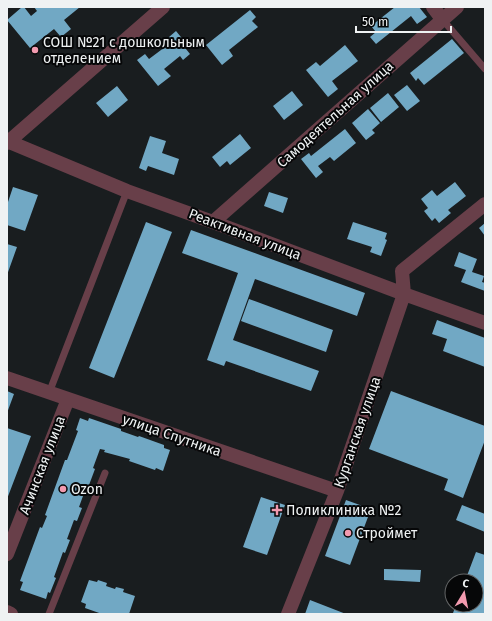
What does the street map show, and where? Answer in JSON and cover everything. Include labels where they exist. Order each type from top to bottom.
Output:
[{"type":"street","points":[[7,142],[163,7]]},
{"type":"street","points":[[432,7],[442,18]]},
{"type":"street","name":"Самодеятельная улица","points":[[214,222],[456,7]]},
{"type":"street","name":"Реактивная улица","points":[[7,142],[127,191],[485,323]]},
{"type":"street","points":[[404,294],[402,272],[485,204]]},
{"type":"street","name":"Курганская улица","points":[[288,614],[337,491],[404,294]]},
{"type":"street","name":"улица Спутника","points":[[7,378],[337,491]]},
{"type":"street","name":"Ачинская улица","points":[[7,554],[68,399]]},
{"type":"street","points":[[7,612],[11,614]]},
{"type":"lane","points":[[442,18],[485,69]]},
{"type":"lane","points":[[50,393],[127,191]]},
{"type":"lane","points":[[48,614],[105,473]]},
{"type":"building","points":[[22,7],[24,7],[31,16],[37,11],[34,7],[80,7],[64,20],[71,29],[61,37],[54,29],[30,48],[7,20]]},
{"type":"building","points":[[395,7],[419,7],[427,17],[417,24],[411,16],[376,44],[370,37],[376,32],[371,26]]},
{"type":"building","points":[[250,10],[256,17],[252,21],[258,27],[229,50],[233,56],[222,65],[206,45]]},
{"type":"building","points":[[176,31],[185,42],[182,44],[190,54],[183,60],[180,56],[164,69],[171,76],[158,86],[137,60],[145,54],[149,59],[165,47],[162,43]]},
{"type":"building","points":[[452,39],[464,53],[424,85],[418,78],[416,81],[410,73]]},
{"type":"building","points":[[345,45],[358,61],[332,81],[338,89],[328,97],[306,70],[316,62],[320,66]]},
{"type":"building","points":[[407,85],[420,101],[407,111],[394,95]]},
{"type":"building","points":[[117,86],[128,100],[108,117],[96,103]]},
{"type":"building","points":[[292,91],[303,105],[284,120],[273,106]]},
{"type":"building","points":[[388,93],[399,107],[381,122],[370,108]]},
{"type":"building","points":[[368,109],[380,123],[372,130],[375,133],[366,140],[352,123]]},
{"type":"building","points":[[345,129],[356,143],[334,161],[330,157],[318,166],[323,172],[316,178],[301,159],[309,153],[311,156]]},
{"type":"building","points":[[240,134],[251,148],[230,165],[227,161],[220,167],[212,157]]},
{"type":"building","points":[[150,136],[166,141],[162,153],[179,159],[174,175],[148,166],[146,171],[139,168]]},
{"type":"building","points":[[455,182],[466,196],[448,210],[451,213],[439,223],[435,218],[432,221],[424,211],[428,208],[421,199],[432,190],[437,196]]},
{"type":"building","points":[[13,187],[38,195],[25,231],[7,225],[7,205]]},
{"type":"building","points":[[269,192],[288,198],[283,213],[264,206]]},
{"type":"building","points":[[146,222],[172,232],[114,378],[89,368]]},
{"type":"building","points":[[353,222],[387,233],[385,239],[387,240],[381,256],[370,252],[372,247],[347,239]]},
{"type":"building","points":[[485,223],[485,236],[479,228]]},
{"type":"building","points":[[191,230],[365,293],[357,316],[255,279],[233,340],[319,371],[311,391],[226,361],[224,366],[207,360],[238,273],[182,253]]},
{"type":"building","points":[[7,244],[17,247],[7,275]]},
{"type":"building","points":[[459,252],[477,259],[472,272],[484,276],[482,282],[485,283],[485,291],[461,282],[466,270],[454,266]]},
{"type":"building","points":[[249,299],[333,330],[326,352],[241,321]]},
{"type":"building","points":[[437,320],[485,338],[485,367],[443,351],[447,339],[432,334]]},
{"type":"building","points":[[7,391],[14,394],[7,413]]},
{"type":"building","points":[[391,391],[485,426],[485,440],[463,498],[444,490],[448,479],[369,449]]},
{"type":"building","points":[[80,418],[88,421],[89,418],[121,429],[121,431],[164,445],[164,448],[170,450],[163,471],[156,468],[155,470],[129,461],[130,459],[104,452],[105,450],[100,449],[93,468],[95,469],[79,507],[82,508],[77,521],[74,520],[67,539],[70,540],[65,553],[63,552],[54,577],[56,578],[50,593],[48,592],[46,599],[20,590],[23,582],[20,581],[40,527],[42,528],[47,516],[45,515],[65,460],[67,460],[78,431],[76,430]]},
{"type":"building","points":[[7,428],[31,436],[7,499]]},
{"type":"building","points":[[261,497],[285,505],[267,555],[243,547]]},
{"type":"building","name":"Строймет","points":[[346,500],[371,509],[350,565],[325,556]]},
{"type":"building","points":[[462,505],[485,514],[485,532],[456,520]]},
{"type":"building","points":[[476,552],[485,555],[485,614],[453,613],[484,613],[484,573],[468,573]]},
{"type":"building","points":[[384,569],[421,570],[420,582],[384,580]]},
{"type":"building","points":[[89,580],[97,582],[98,580],[107,583],[106,586],[115,589],[116,587],[124,589],[123,592],[135,596],[129,614],[102,614],[85,608],[86,604],[81,602]]},
{"type":"building","points":[[310,600],[346,614],[305,614]]},
{"type":"place","name":"СОШ №21 с дошкольным отделением","points":[[35,50]]},
{"type":"place","name":"Ozon","points":[[63,489]]},
{"type":"place","name":"Поликлиника №2","points":[[277,510]]},
{"type":"place","name":"Строймет","points":[[348,533]]}]
